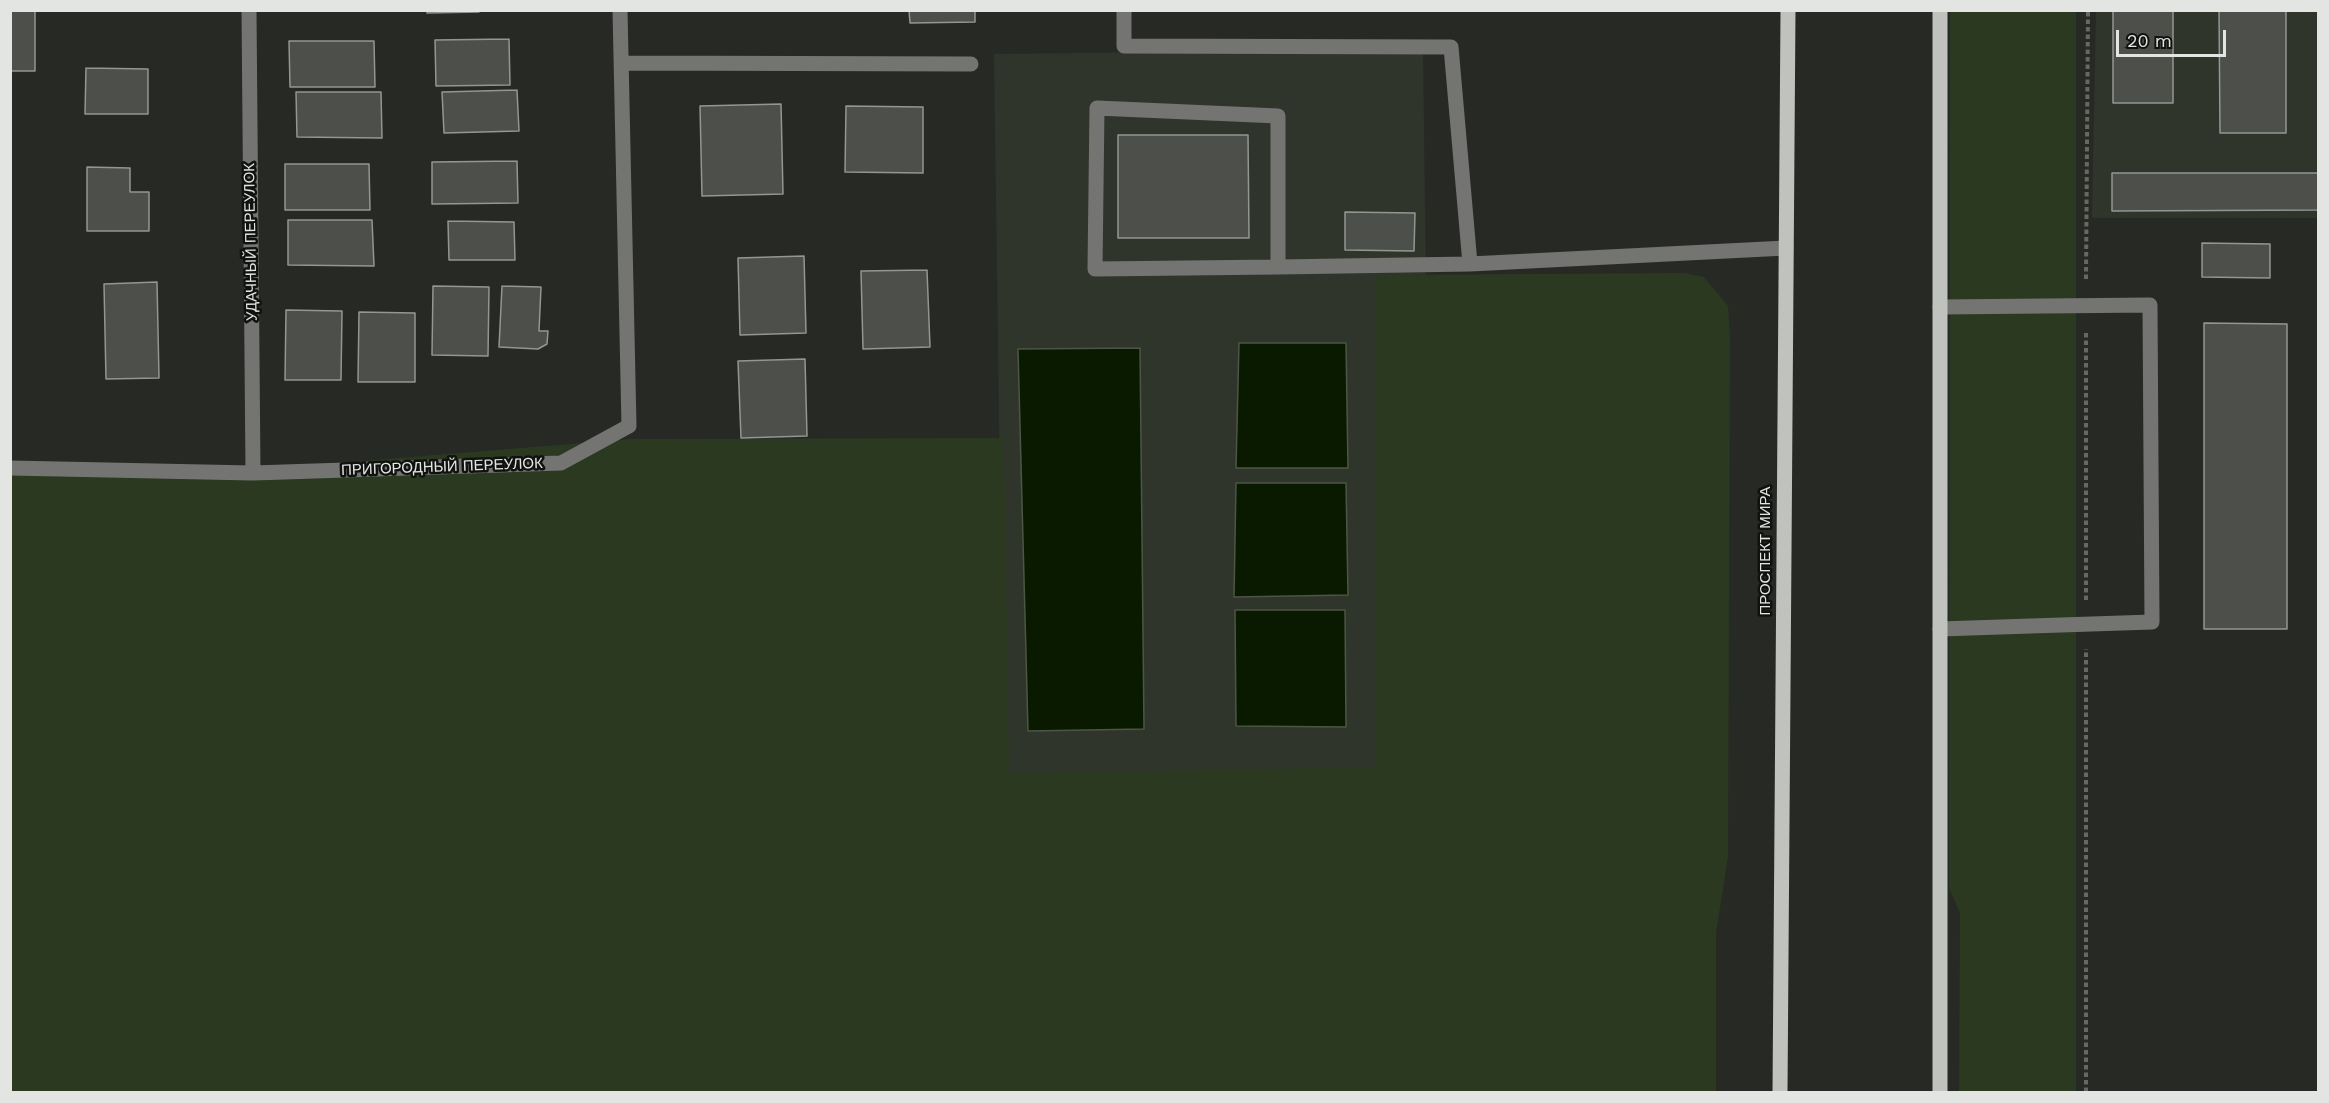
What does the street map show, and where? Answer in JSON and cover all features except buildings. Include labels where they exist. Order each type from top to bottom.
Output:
[{"type":"main road","name":"ПРОСПЕКТ МИРА","points":[[1780,1092],[1788,10]]},
{"type":"main road","points":[[1940,10],[1940,1092]]},
{"type":"street","name":"УДАЧНЫЙ ПЕРЕУЛОК","points":[[249,10],[253,472]]},
{"type":"street","name":"ПРИГОРОДНЫЙ ПЕРЕУЛОК","points":[[10,468],[253,472],[561,463],[629,426],[620,10]]},
{"type":"street","points":[[1124,10],[1124,46],[1451,47],[1470,264]]},
{"type":"street","points":[[622,63],[971,64]]},
{"type":"street","points":[[1278,267],[1278,116],[1097,108],[1095,269],[1278,267],[1470,264],[1786,248]]},
{"type":"street","points":[[1940,307],[2150,305],[2152,622],[1940,629]]},
{"type":"path","points":[[2086,1092],[2088,10]]},
{"type":"shaded area","points":[[1950,11],[2076,11],[2076,1092],[1959,1092],[1960,913],[1949,888]]},
{"type":"shaded area","points":[[2096,11],[2318,11],[2318,218],[2092,218]]},
{"type":"shaded area","points":[[1423,49],[1432,774],[1004,778],[994,54]]},
{"type":"shaded area","points":[[1684,273],[1704,277],[1728,306],[1730,336],[1728,857],[1716,933],[1716,1092],[11,1092],[11,473],[204,474],[631,439],[1004,438],[1009,773],[1375,767],[1375,275]]},
{"type":"shaded area","points":[[1239,343],[1346,343],[1348,468],[1236,468]]},
{"type":"shaded area","points":[[1140,348],[1144,729],[1028,731],[1018,349]]},
{"type":"shaded area","points":[[1236,483],[1346,483],[1348,595],[1234,597]]},
{"type":"shaded area","points":[[1235,610],[1345,610],[1346,727],[1236,726]]}]
